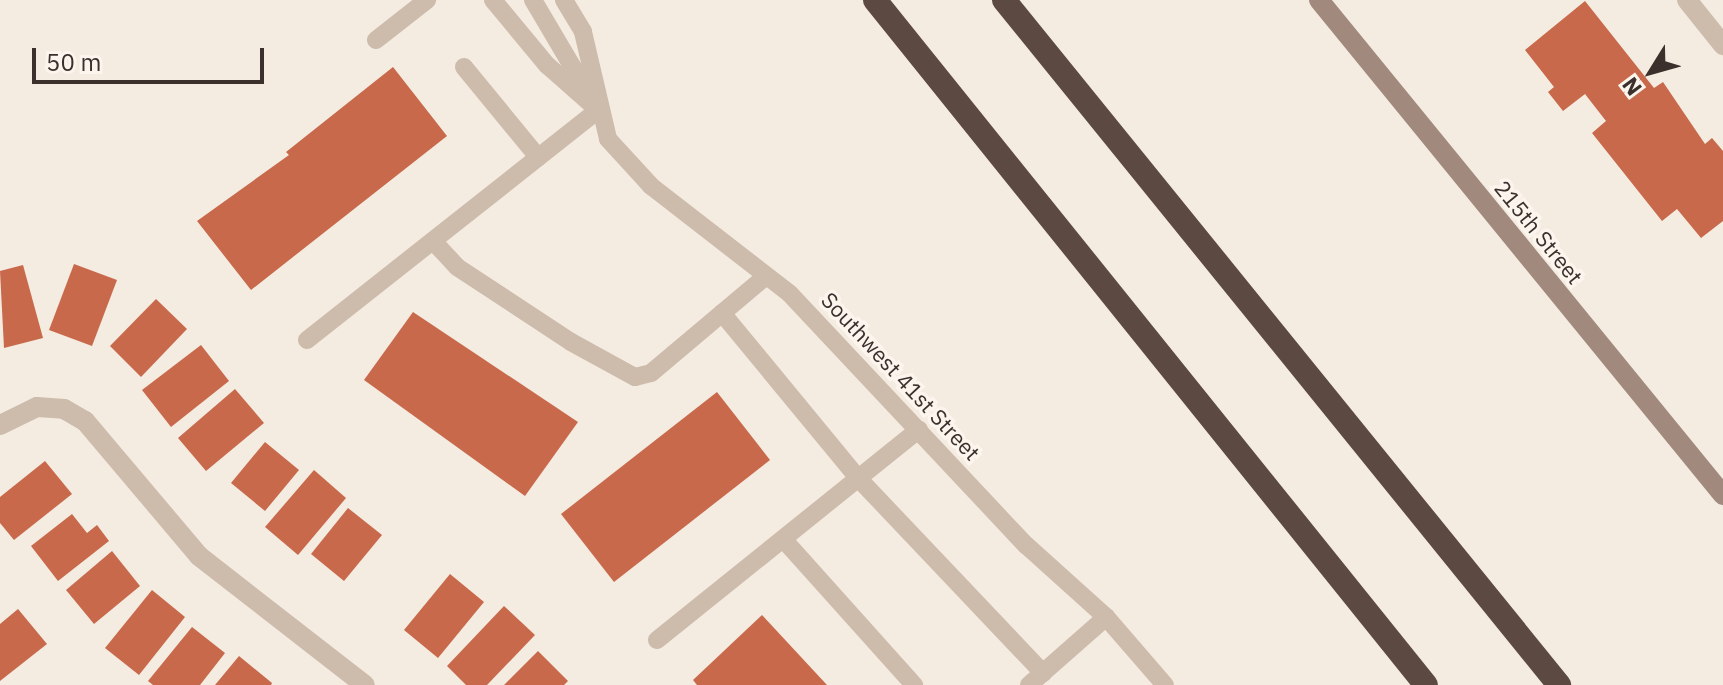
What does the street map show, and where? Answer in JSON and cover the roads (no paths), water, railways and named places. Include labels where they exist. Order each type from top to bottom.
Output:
[{"type":"highway","points":[[875,0],[1426,685]]},
{"type":"highway","points":[[1004,0],[1559,685]]},
{"type":"street","name":"215th Street","points":[[1319,0],[1723,495]]},
{"type":"street","points":[[1687,0],[1723,45]]},
{"type":"street","points":[[0,425],[37,407],[64,409],[85,421],[199,556],[354,682]]},
{"type":"lane","points":[[376,40],[427,0]]},
{"type":"lane","name":"Southwest 41st Street","points":[[493,0],[547,65],[598,110]]},
{"type":"lane","name":"Southwest 41st Street","points":[[533,0],[598,110]]},
{"type":"lane","name":"Southwest 41st Street","points":[[564,0],[583,32],[598,110],[608,139],[651,186],[766,276],[919,429],[1026,545],[1106,617],[1165,685]]},
{"type":"lane","points":[[464,67],[538,157]]},
{"type":"lane","points":[[307,340],[598,110]]},
{"type":"lane","points":[[433,241],[457,267],[571,342],[635,377],[651,373],[766,276]]},
{"type":"lane","points":[[722,313],[858,478],[1036,679],[1106,617]]},
{"type":"lane","points":[[657,640],[919,429]]},
{"type":"lane","points":[[784,540],[914,685]]}]
